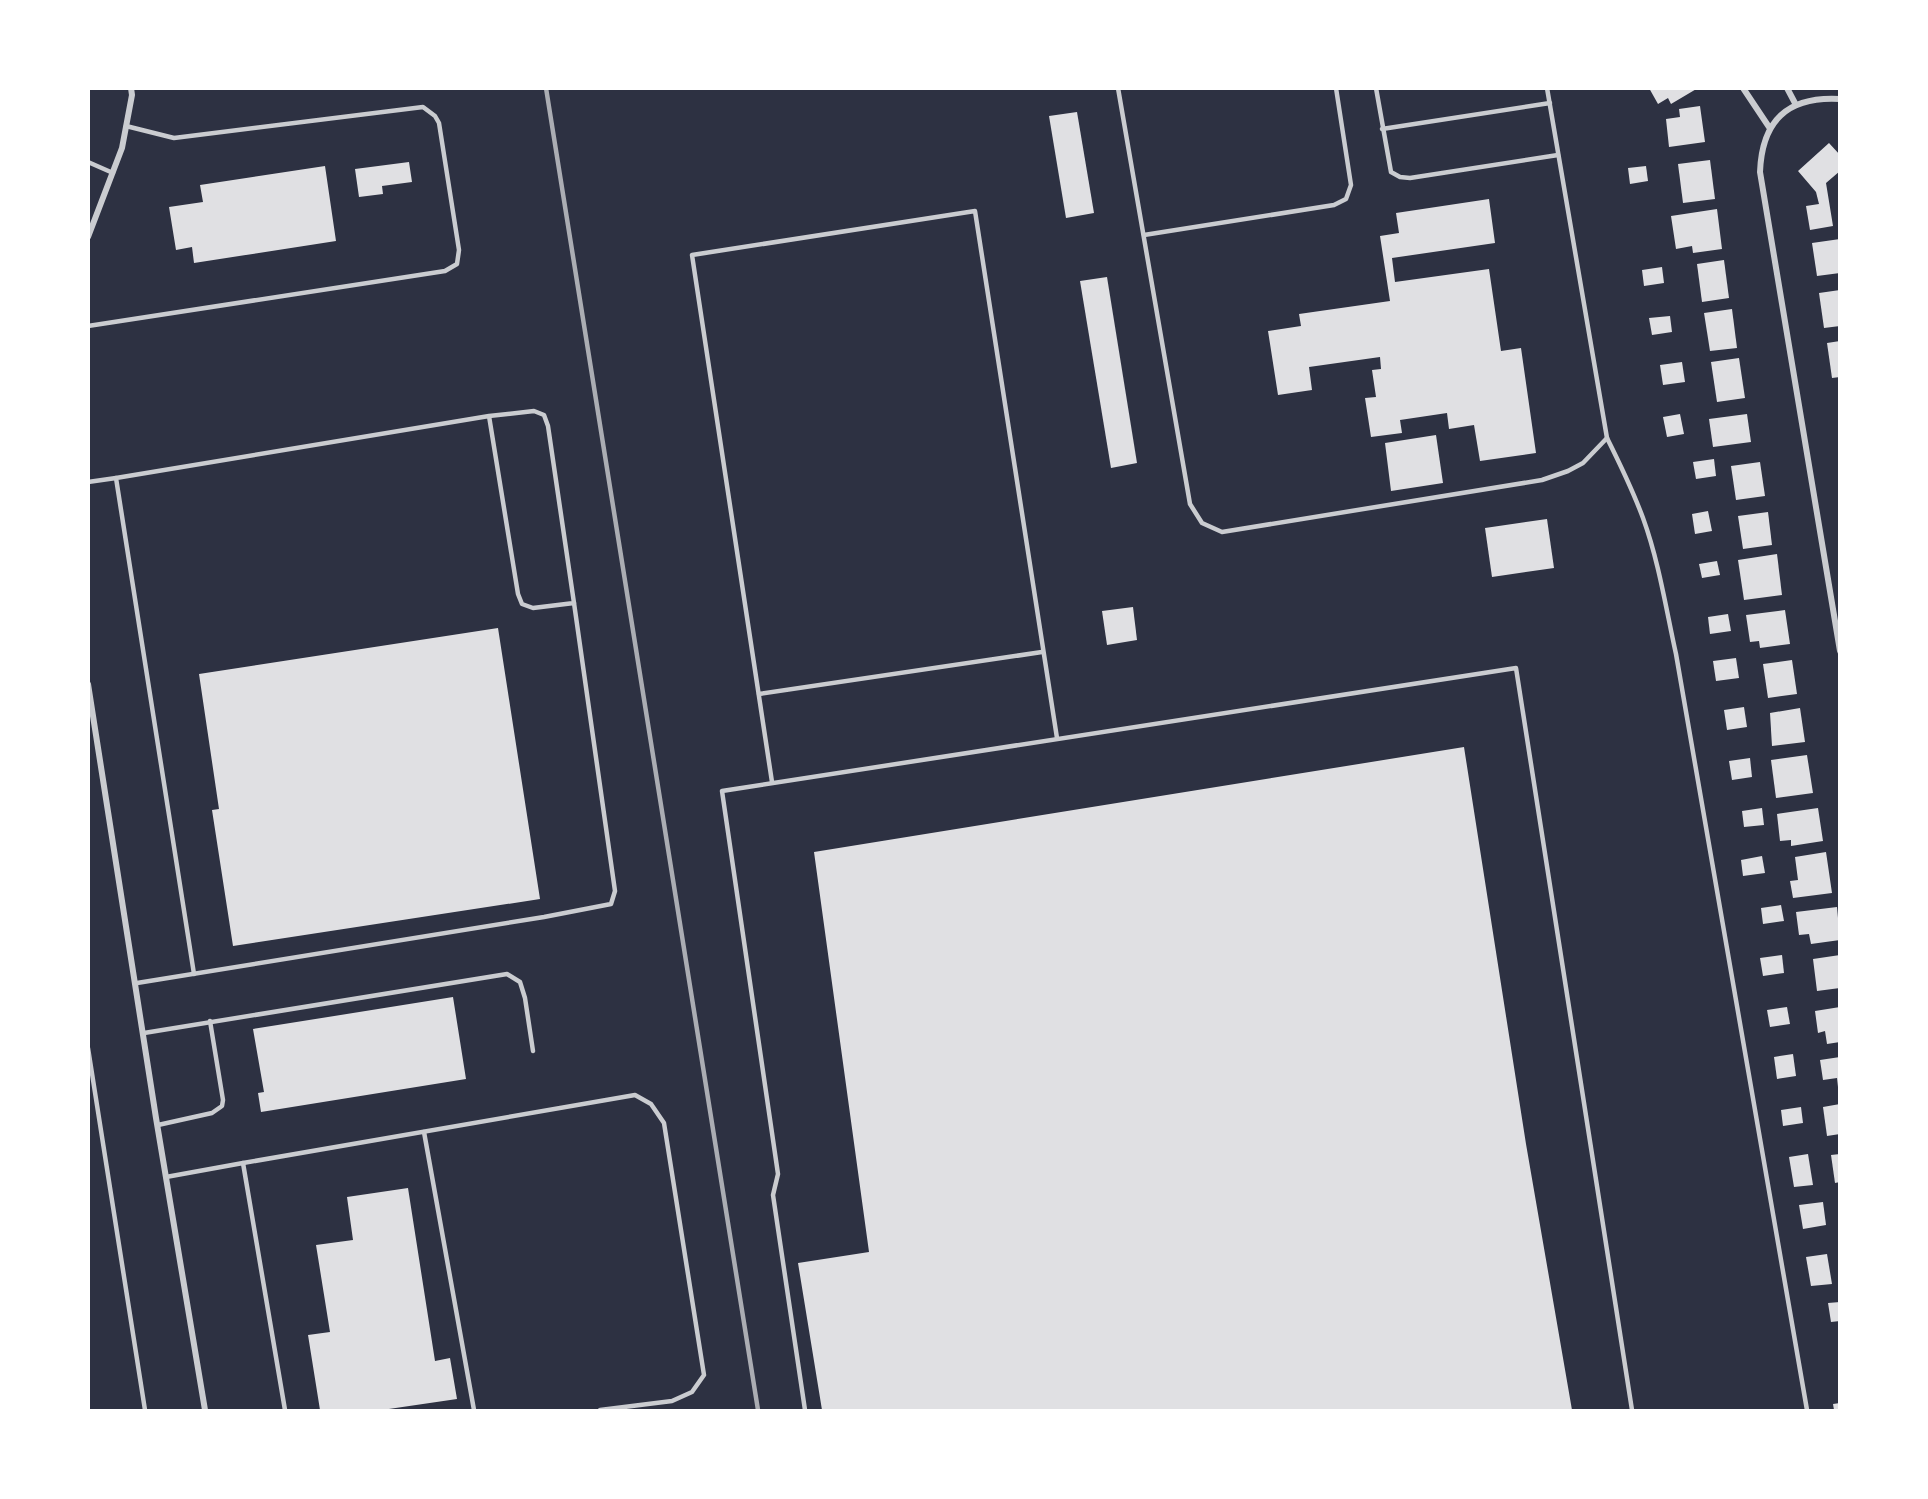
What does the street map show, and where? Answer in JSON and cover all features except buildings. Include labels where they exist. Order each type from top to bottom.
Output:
[{"type":"street","points":[[88,237],[122,148],[132,95],[131,88]]},
{"type":"street","points":[[1743,88],[1769,127]]},
{"type":"street","points":[[1787,88],[1796,105]]},
{"type":"street","points":[[1839,99],[1822,98],[1806,101],[1780,116],[1769,127],[1761,157],[1760,172],[1839,651]]},
{"type":"street","points":[[88,684],[205,1410]]},
{"type":"lane","points":[[1118,88],[1190,504],[1202,523],[1222,532],[1542,480],[1583,463],[1607,438]]},
{"type":"lane","points":[[1144,235],[1334,205],[1346,198],[1351,185],[1336,88]]},
{"type":"lane","points":[[1376,88],[1391,172],[1400,177],[1410,178],[1558,155]]},
{"type":"lane","points":[[1547,88],[1607,438],[1644,520],[1658,570],[1676,654],[1807,1410]]},
{"type":"lane","points":[[1382,129],[1550,103]]},
{"type":"lane","points":[[88,327],[446,271],[457,264],[459,250],[439,123],[435,116],[423,107],[174,138],[126,126]]},
{"type":"lane","points":[[88,162],[113,173]]},
{"type":"lane","points":[[772,782],[692,255],[975,211],[1057,738]]},
{"type":"lane","points":[[88,482],[489,416],[534,411],[544,416],[548,426],[615,891],[611,904],[599,908],[136,983]]},
{"type":"lane","points":[[489,416],[518,594],[522,604],[533,608],[574,603]]},
{"type":"lane","points":[[116,478],[194,974]]},
{"type":"lane","points":[[759,694],[1042,652]]},
{"type":"lane","points":[[805,1410],[773,1195],[778,1174],[722,791],[1516,668],[1632,1410]]},
{"type":"lane","points":[[144,1033],[507,974],[520,982],[525,998],[533,1051]]},
{"type":"lane","points":[[158,1125],[212,1113],[222,1106],[223,1100],[210,1021]]},
{"type":"lane","points":[[88,1048],[145,1410]]},
{"type":"lane","points":[[166,1177],[635,1095],[651,1104],[663,1123],[704,1375],[692,1392],[672,1401],[600,1410]]},
{"type":"lane","points":[[424,1132],[474,1410]]},
{"type":"lane","points":[[243,1163],[285,1410]]},
{"type":"railway","points":[[546,88],[758,1410]]}]
